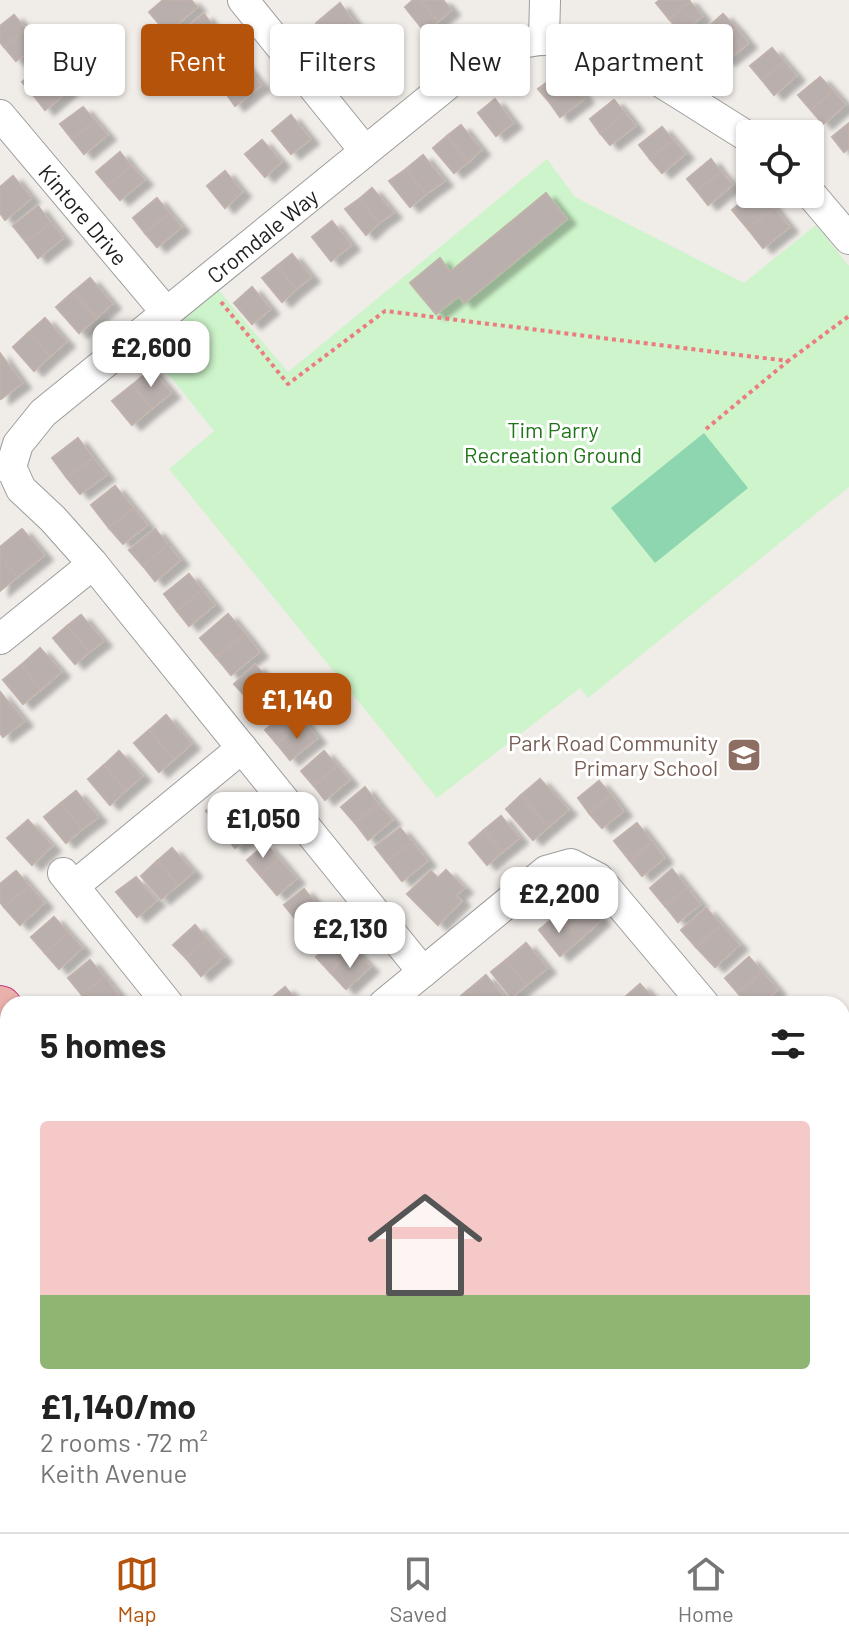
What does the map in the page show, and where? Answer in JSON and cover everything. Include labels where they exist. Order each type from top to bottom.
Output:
[{"type":"street","points":[[243,0],[365,151]]},
{"type":"street","points":[[544,40],[545,0]]},
{"type":"street","name":"Cromdale Way","points":[[6,467],[18,444],[43,413],[474,63],[507,47],[544,40],[583,43],[619,56],[736,129]]},
{"type":"street","name":"Kintore Drive","points":[[0,116],[166,312]]},
{"type":"street","points":[[823,208],[849,239]]},
{"type":"street","points":[[6,467],[21,489],[93,564],[423,972]]},
{"type":"street","points":[[0,639],[93,564]]},
{"type":"street","points":[[162,996],[68,880],[242,748]]},
{"type":"street","points":[[394,996],[546,871],[571,864],[598,878],[697,996]]},
{"type":"path","points":[[204,282],[288,384],[385,311],[788,361]]},
{"type":"path","points":[[706,429],[788,361],[849,316]]},
{"type":"green space","name":"Tim Parry Recreation Ground","points":[[547,159],[575,197],[744,283],[816,225],[849,266],[849,487],[588,698],[580,688],[437,798],[169,469],[214,431],[144,344],[216,287],[288,372]]},
{"type":"green space","points":[[704,433],[748,488],[655,563],[611,508]]},
{"type":"building","points":[[163,0],[191,0],[197,7],[177,24],[159,24],[149,12]]},
{"type":"building","points":[[413,0],[421,0],[438,21],[420,26],[405,7]]},
{"type":"building","points":[[421,0],[443,0],[451,10],[438,21]]},
{"type":"building","points":[[660,0],[690,2],[669,19],[656,3]]},
{"type":"building","points":[[690,2],[702,16],[692,24],[673,24],[669,19]]},
{"type":"building","points":[[340,3],[353,21],[349,24],[316,23]]},
{"type":"building","points":[[204,14],[212,24],[192,24]]},
{"type":"building","points":[[723,14],[732,24],[711,24]]},
{"type":"building","points":[[14,15],[24,31],[4,47],[0,42],[0,26]]},
{"type":"building","points":[[736,28],[748,43],[733,55],[733,31]]},
{"type":"building","points":[[24,31],[24,54],[16,61],[4,47]]},
{"type":"building","points":[[772,48],[784,62],[762,80],[750,66]]},
{"type":"building","points":[[784,62],[796,76],[774,95],[762,80]]},
{"type":"building","points":[[254,76],[261,85],[254,91]]},
{"type":"building","points":[[820,77],[833,91],[811,110],[798,95]]},
{"type":"building","points":[[546,83],[546,96],[559,96],[550,103],[538,89]]},
{"type":"building","points":[[833,91],[845,105],[824,123],[811,110]]},
{"type":"building","points":[[34,96],[62,96],[45,110]]},
{"type":"building","points":[[228,96],[247,96],[235,106]]},
{"type":"building","points":[[559,96],[585,98],[560,117],[550,103]]},
{"type":"building","points":[[495,99],[513,123],[496,136],[478,113]]},
{"type":"building","points":[[614,100],[625,113],[600,133],[590,119]]},
{"type":"building","points":[[83,107],[95,121],[72,139],[60,124]]},
{"type":"building","points":[[625,113],[635,126],[610,145],[600,133]]},
{"type":"building","points":[[291,115],[310,139],[291,154],[272,131]]},
{"type":"building","points":[[95,121],[107,135],[84,154],[72,139]]},
{"type":"building","points":[[849,123],[849,148],[844,152],[832,137]]},
{"type":"building","points":[[461,125],[481,150],[468,162],[447,136]]},
{"type":"building","points":[[662,127],[673,140],[650,159],[639,145]]},
{"type":"building","points":[[447,136],[468,162],[454,173],[433,148]]},
{"type":"building","points":[[262,140],[281,162],[265,177],[245,154]]},
{"type":"building","points":[[673,140],[685,154],[662,173],[650,159]]},
{"type":"building","points":[[120,152],[131,166],[108,186],[96,172]]},
{"type":"building","points":[[423,155],[444,181],[426,194],[406,169]]},
{"type":"building","points":[[711,159],[721,172],[697,191],[687,179]]},
{"type":"building","points":[[131,166],[144,180],[120,200],[108,186]]},
{"type":"building","points":[[406,169],[426,194],[410,207],[389,181]]},
{"type":"building","points":[[225,171],[242,192],[225,208],[207,186]]},
{"type":"building","points":[[721,172],[732,185],[708,205],[697,191]]},
{"type":"building","points":[[13,176],[31,198],[5,220],[0,213],[0,187]]},
{"type":"building","points":[[372,188],[393,213],[379,223],[359,199]]},
{"type":"building","points":[[546,193],[567,219],[464,303],[459,296],[436,314],[410,283],[440,258],[450,272]]},
{"type":"building","points":[[157,198],[169,213],[145,233],[133,218]]},
{"type":"building","points":[[359,199],[379,223],[366,235],[345,209]]},
{"type":"building","points":[[38,206],[51,223],[26,242],[13,226]]},
{"type":"building","points":[[736,207],[774,208],[748,229],[732,210]]},
{"type":"building","points":[[774,208],[789,227],[763,248],[748,229]]},
{"type":"building","points":[[169,213],[181,227],[157,247],[145,233]]},
{"type":"building","points":[[332,221],[351,245],[331,261],[312,237]]},
{"type":"building","points":[[51,223],[63,238],[38,258],[26,242]]},
{"type":"building","points":[[292,254],[311,277],[296,289],[277,266]]},
{"type":"building","points":[[277,266],[296,289],[282,302],[262,278]]},
{"type":"building","points":[[90,278],[112,304],[96,318],[73,292]]},
{"type":"building","points":[[252,287],[270,309],[252,324],[234,303]]},
{"type":"building","points":[[73,292],[96,318],[79,333],[56,307]]},
{"type":"building","points":[[45,318],[66,342],[50,356],[28,333]]},
{"type":"building","points":[[28,333],[50,356],[34,371],[13,347]]},
{"type":"building","points":[[0,353],[22,383],[1,399],[0,397]]},
{"type":"building","points":[[151,369],[171,393],[152,408],[132,385]]},
{"type":"building","points":[[132,385],[152,408],[132,425],[112,401]]},
{"type":"building","points":[[78,438],[93,458],[67,478],[52,458]]},
{"type":"building","points":[[93,458],[106,475],[80,494],[67,478]]},
{"type":"building","points":[[115,486],[133,508],[109,528],[91,505]]},
{"type":"building","points":[[133,508],[147,525],[123,544],[109,528]]},
{"type":"building","points":[[22,529],[44,555],[17,577],[0,555],[0,547]]},
{"type":"building","points":[[155,529],[168,545],[143,566],[129,550]]},
{"type":"building","points":[[168,545],[180,560],[155,581],[143,566]]},
{"type":"building","points":[[0,555],[17,577],[0,591]]},
{"type":"building","points":[[189,574],[202,590],[177,611],[164,594]]},
{"type":"building","points":[[202,590],[214,605],[189,626],[177,611]]},
{"type":"building","points":[[228,614],[245,634],[216,657],[200,638]]},
{"type":"building","points":[[81,615],[103,641],[89,652],[67,626]]},
{"type":"building","points":[[67,626],[89,652],[75,664],[53,638]]},
{"type":"building","points":[[245,634],[259,652],[231,675],[216,657]]},
{"type":"building","points":[[40,648],[61,672],[41,689],[21,665]]},
{"type":"building","points":[[21,665],[41,689],[23,704],[3,680]]},
{"type":"building","points":[[255,665],[268,679],[247,698],[234,684]]},
{"type":"building","points":[[268,679],[282,695],[261,714],[247,698]]},
{"type":"building","points":[[0,692],[24,721],[3,737],[0,733]]},
{"type":"building","points":[[293,708],[304,722],[277,744],[265,730]]},
{"type":"building","points":[[166,715],[191,744],[174,759],[149,730]]},
{"type":"building","points":[[304,722],[317,738],[290,760],[277,744]]},
{"type":"building","points":[[149,730],[174,759],[159,772],[134,743]]},
{"type":"building","points":[[119,751],[142,776],[126,790],[104,765]]},
{"type":"building","points":[[324,751],[337,766],[314,786],[301,771]]},
{"type":"building","points":[[104,765],[126,790],[110,805],[88,779]]},
{"type":"building","points":[[337,766],[349,780],[325,800],[314,786]]},
{"type":"building","points":[[540,779],[568,810],[548,827],[521,795]]},
{"type":"building","points":[[599,781],[611,795],[589,813],[578,798]]},
{"type":"building","points":[[365,787],[378,804],[355,823],[341,807]]},
{"type":"building","points":[[76,791],[98,817],[82,829],[61,803]]},
{"type":"building","points":[[229,794],[243,813],[221,830],[206,811]]},
{"type":"building","points":[[521,795],[548,827],[533,840],[506,809]]},
{"type":"building","points":[[611,795],[623,811],[602,828],[589,813]]},
{"type":"building","points":[[61,803],[82,829],[66,843],[44,817]]},
{"type":"building","points":[[378,804],[392,820],[368,840],[355,823]]},
{"type":"building","points":[[243,813],[257,831],[235,848],[221,830]]},
{"type":"building","points":[[501,816],[519,838],[502,852],[484,830]]},
{"type":"building","points":[[28,820],[52,846],[32,865],[7,838]]},
{"type":"building","points":[[637,823],[652,842],[630,861],[614,841]]},
{"type":"building","points":[[400,828],[412,842],[387,862],[375,847]]},
{"type":"building","points":[[484,830],[502,852],[487,865],[469,843]]},
{"type":"building","points":[[412,842],[427,861],[402,881],[387,862]]},
{"type":"building","points":[[652,842],[664,858],[642,876],[630,861]]},
{"type":"building","points":[[266,844],[279,859],[260,875],[247,860]]},
{"type":"building","points":[[172,848],[193,872],[178,885],[157,861]]},
{"type":"building","points":[[279,859],[296,879],[277,895],[260,875]]},
{"type":"building","points":[[157,861],[178,885],[161,899],[141,876]]},
{"type":"building","points":[[672,869],[687,888],[665,906],[650,888]]},
{"type":"building","points":[[446,870],[464,888],[456,895],[461,901],[438,925],[407,894],[431,871],[438,878]]},
{"type":"building","points":[[16,871],[29,886],[4,907],[0,902],[0,884]]},
{"type":"building","points":[[136,877],[156,901],[137,917],[116,892]]},
{"type":"building","points":[[29,886],[44,903],[20,925],[4,907]]},
{"type":"building","points":[[687,888],[700,904],[678,922],[665,906]]},
{"type":"building","points":[[304,889],[317,905],[297,921],[284,905]]},
{"type":"building","points":[[580,896],[601,920],[580,939],[558,914]]},
{"type":"building","points":[[317,905],[332,923],[312,939],[297,921]]},
{"type":"building","points":[[706,908],[721,925],[696,947],[681,930]]},
{"type":"building","points":[[558,914],[580,939],[560,956],[539,930]]},
{"type":"building","points":[[54,917],[68,933],[45,953],[31,937]]},
{"type":"building","points":[[195,925],[207,939],[186,958],[173,945]]},
{"type":"building","points":[[721,925],[739,945],[715,967],[696,947]]},
{"type":"building","points":[[68,933],[82,948],[59,969],[45,953]]},
{"type":"building","points":[[341,935],[354,950],[330,972],[316,957]]},
{"type":"building","points":[[207,939],[223,957],[201,976],[186,958]]},
{"type":"building","points":[[526,943],[547,968],[526,985],[506,960]]},
{"type":"building","points":[[354,950],[370,967],[346,989],[330,972]]},
{"type":"building","points":[[749,957],[762,972],[738,993],[725,978]]},
{"type":"building","points":[[90,960],[104,977],[82,995],[68,978]]},
{"type":"building","points":[[506,960],[526,985],[510,996],[491,972]]},
{"type":"building","points":[[762,972],[777,990],[770,996],[740,996],[738,993]]},
{"type":"building","points":[[486,975],[503,996],[473,996],[468,990]]},
{"type":"building","points":[[104,977],[118,994],[115,996],[82,995]]},
{"type":"building","points":[[640,984],[651,996],[626,996]]},
{"type":"building","points":[[285,987],[293,996],[274,996]]},
{"type":"place","name":"Park Road Community Primary School","points":[[744,755]]}]
